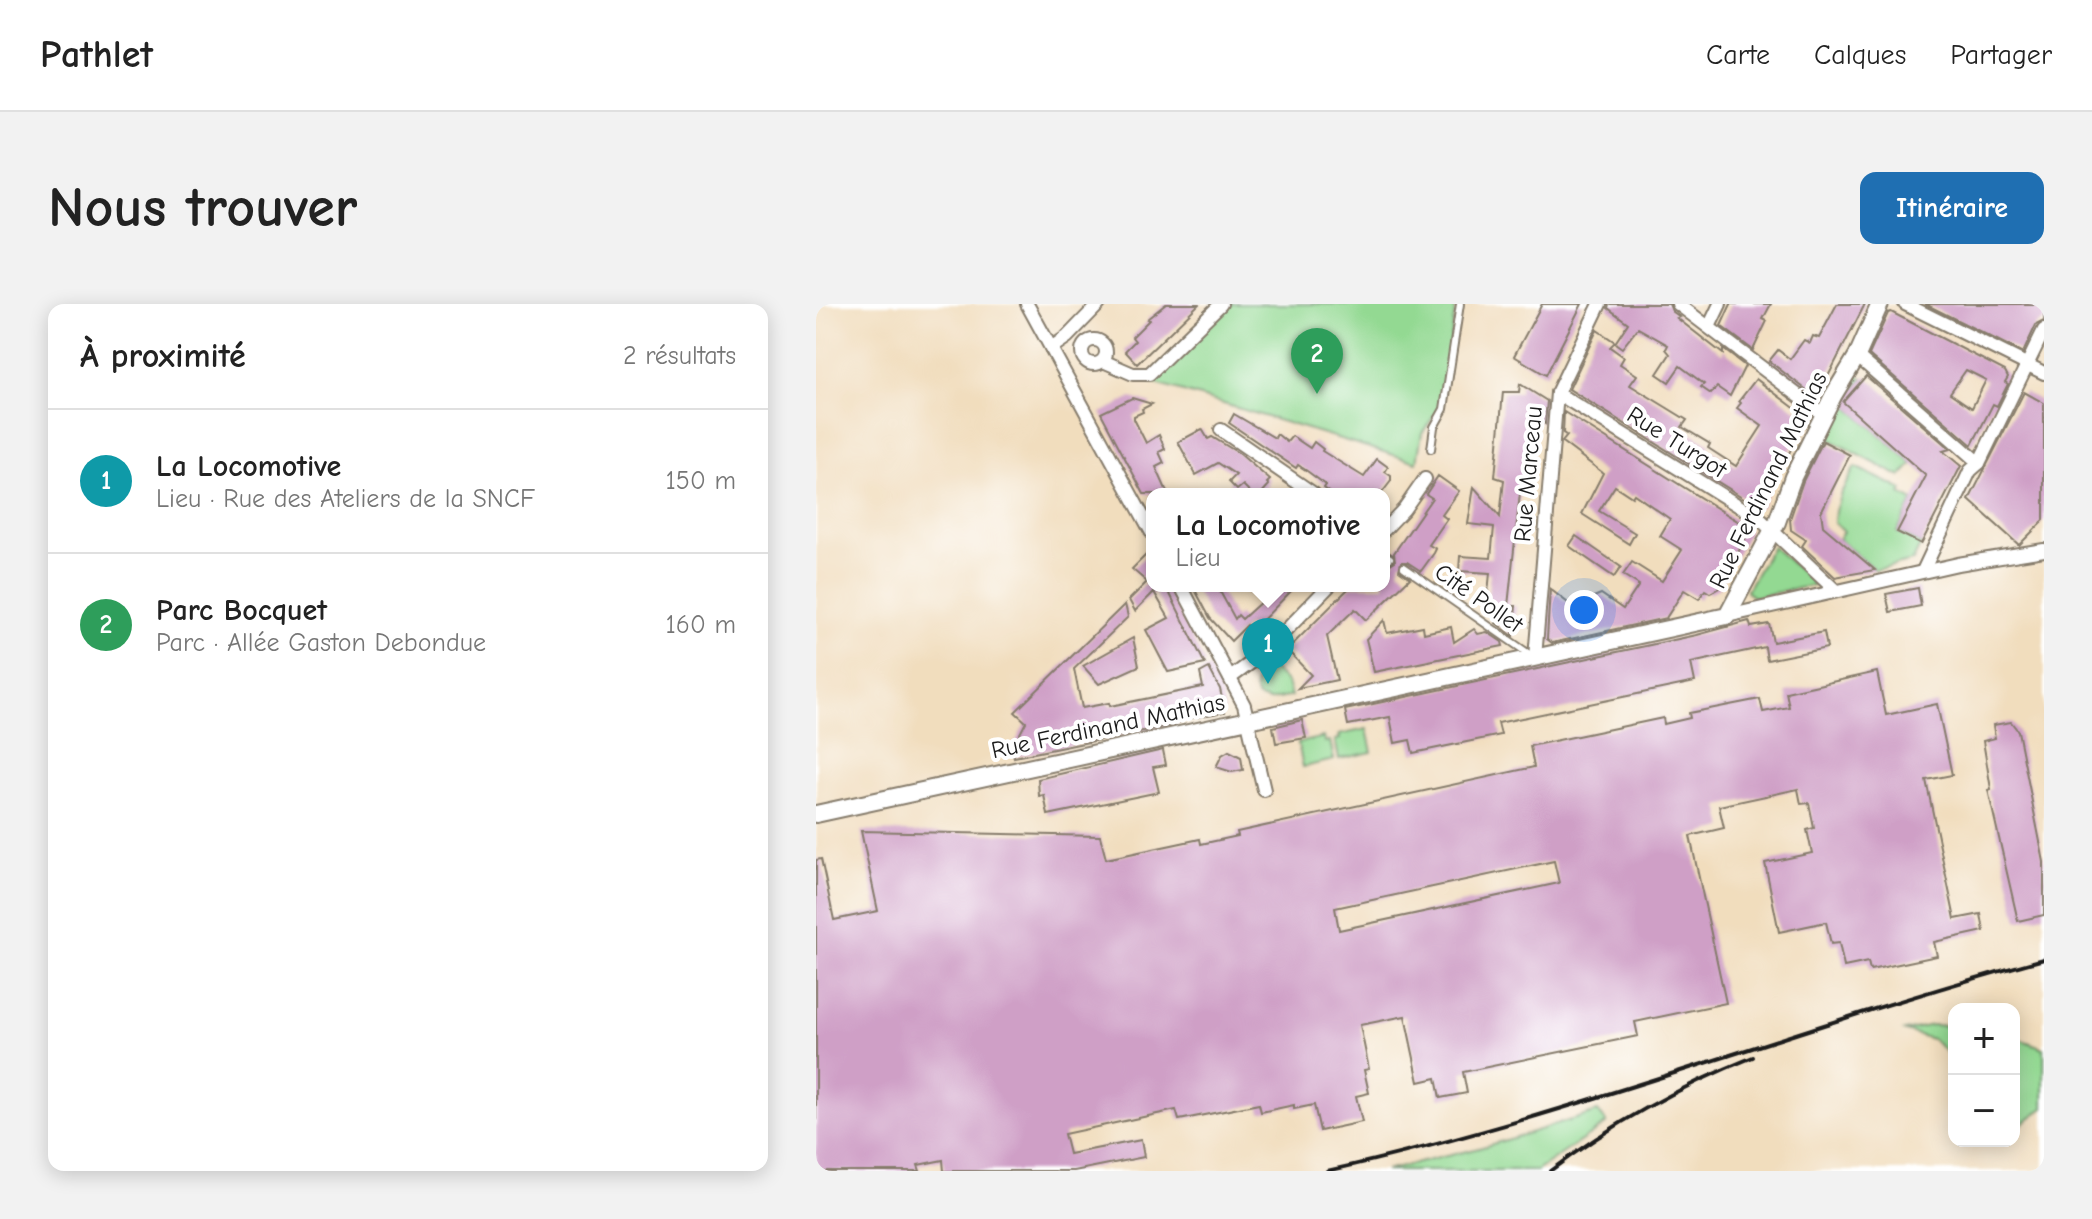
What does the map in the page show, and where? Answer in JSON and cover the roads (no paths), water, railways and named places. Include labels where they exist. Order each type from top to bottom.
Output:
[{"type":"street","points":[[1027,304],[1146,522]]},
{"type":"street","points":[[1051,348],[1067,337],[1099,304]]},
{"type":"street","points":[[1103,361],[1133,374],[1149,374],[1221,304]]},
{"type":"street","name":"Rue Marceau","points":[[1535,658],[1557,393],[1600,304]]},
{"type":"street","points":[[1678,304],[1824,415]]},
{"type":"street","points":[[1709,327],[1720,304]]},
{"type":"street","name":"Rue Ferdinand Mathias","points":[[816,814],[1727,616],[1772,531],[1787,489],[1857,356],[1880,304]]},
{"type":"street","points":[[1905,304],[2044,373]]},
{"type":"street","points":[[1923,571],[1970,471],[1979,463],[2044,330]]},
{"type":"street","points":[[1857,356],[1979,463]]},
{"type":"street","name":"Rue Turgot","points":[[1557,393],[1760,519],[1835,590]]},
{"type":"street","points":[[1221,430],[1305,488]]},
{"type":"street","points":[[1390,524],[1425,479]]},
{"type":"street","points":[[1727,616],[1923,571],[2044,550]]},
{"type":"street","points":[[1184,592],[1230,678],[1248,721],[1264,790]]},
{"type":"street","points":[[1230,678],[1263,654],[1323,592]]},
{"type":"lane","points":[[1431,449],[1434,427],[1444,409],[1460,304]]},
{"type":"lane","name":"Cité Pollet","points":[[1404,567],[1535,658]]},
{"type":"railway","points":[[1327,1171],[1508,1124],[2044,959]]},
{"type":"railway","points":[[1550,1171],[1648,1107],[1753,1057]]},
{"type":"place","name":"Parc Bocquet","points":[[1317,394]]},
{"type":"place","name":"La Locomotive","points":[[1268,684]]}]
